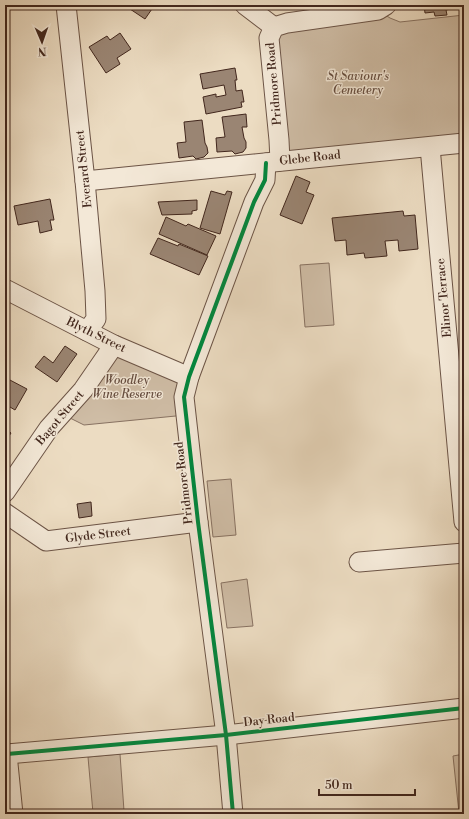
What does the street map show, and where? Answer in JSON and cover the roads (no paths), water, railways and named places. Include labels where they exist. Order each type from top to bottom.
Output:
[{"type":"street","name":"Everard Street","points":[[66,5],[85,181],[95,292],[96,319],[87,331]]},
{"type":"street","points":[[245,5],[274,26]]},
{"type":"street","name":"Pridmore Road","points":[[233,814],[226,735],[198,522],[184,397],[189,377],[254,202],[273,162],[279,140],[269,38],[274,26],[378,10],[386,5]]},
{"type":"street","name":"Glebe Road","points":[[85,181],[464,143]]},
{"type":"street","name":"Elinor Terrace","points":[[430,147],[464,522]]},
{"type":"street","name":"Blyth Street","points":[[5,289],[114,345],[189,377]]},
{"type":"street","name":"Bagot Street","points":[[5,492],[50,428],[83,390],[114,345]]},
{"type":"street","name":"Glyde Street","points":[[5,513],[46,541],[198,522]]},
{"type":"street","points":[[359,562],[464,553]]},
{"type":"street","name":"Day Road","points":[[6,753],[226,735],[464,708]]},
{"type":"street","points":[[6,753],[14,814]]},
{"type":"park label","name":"St Saviour's Cemetery","points":[[358,83]]},
{"type":"park label","name":"Woodley Wine Reserve","points":[[127,387]]}]
